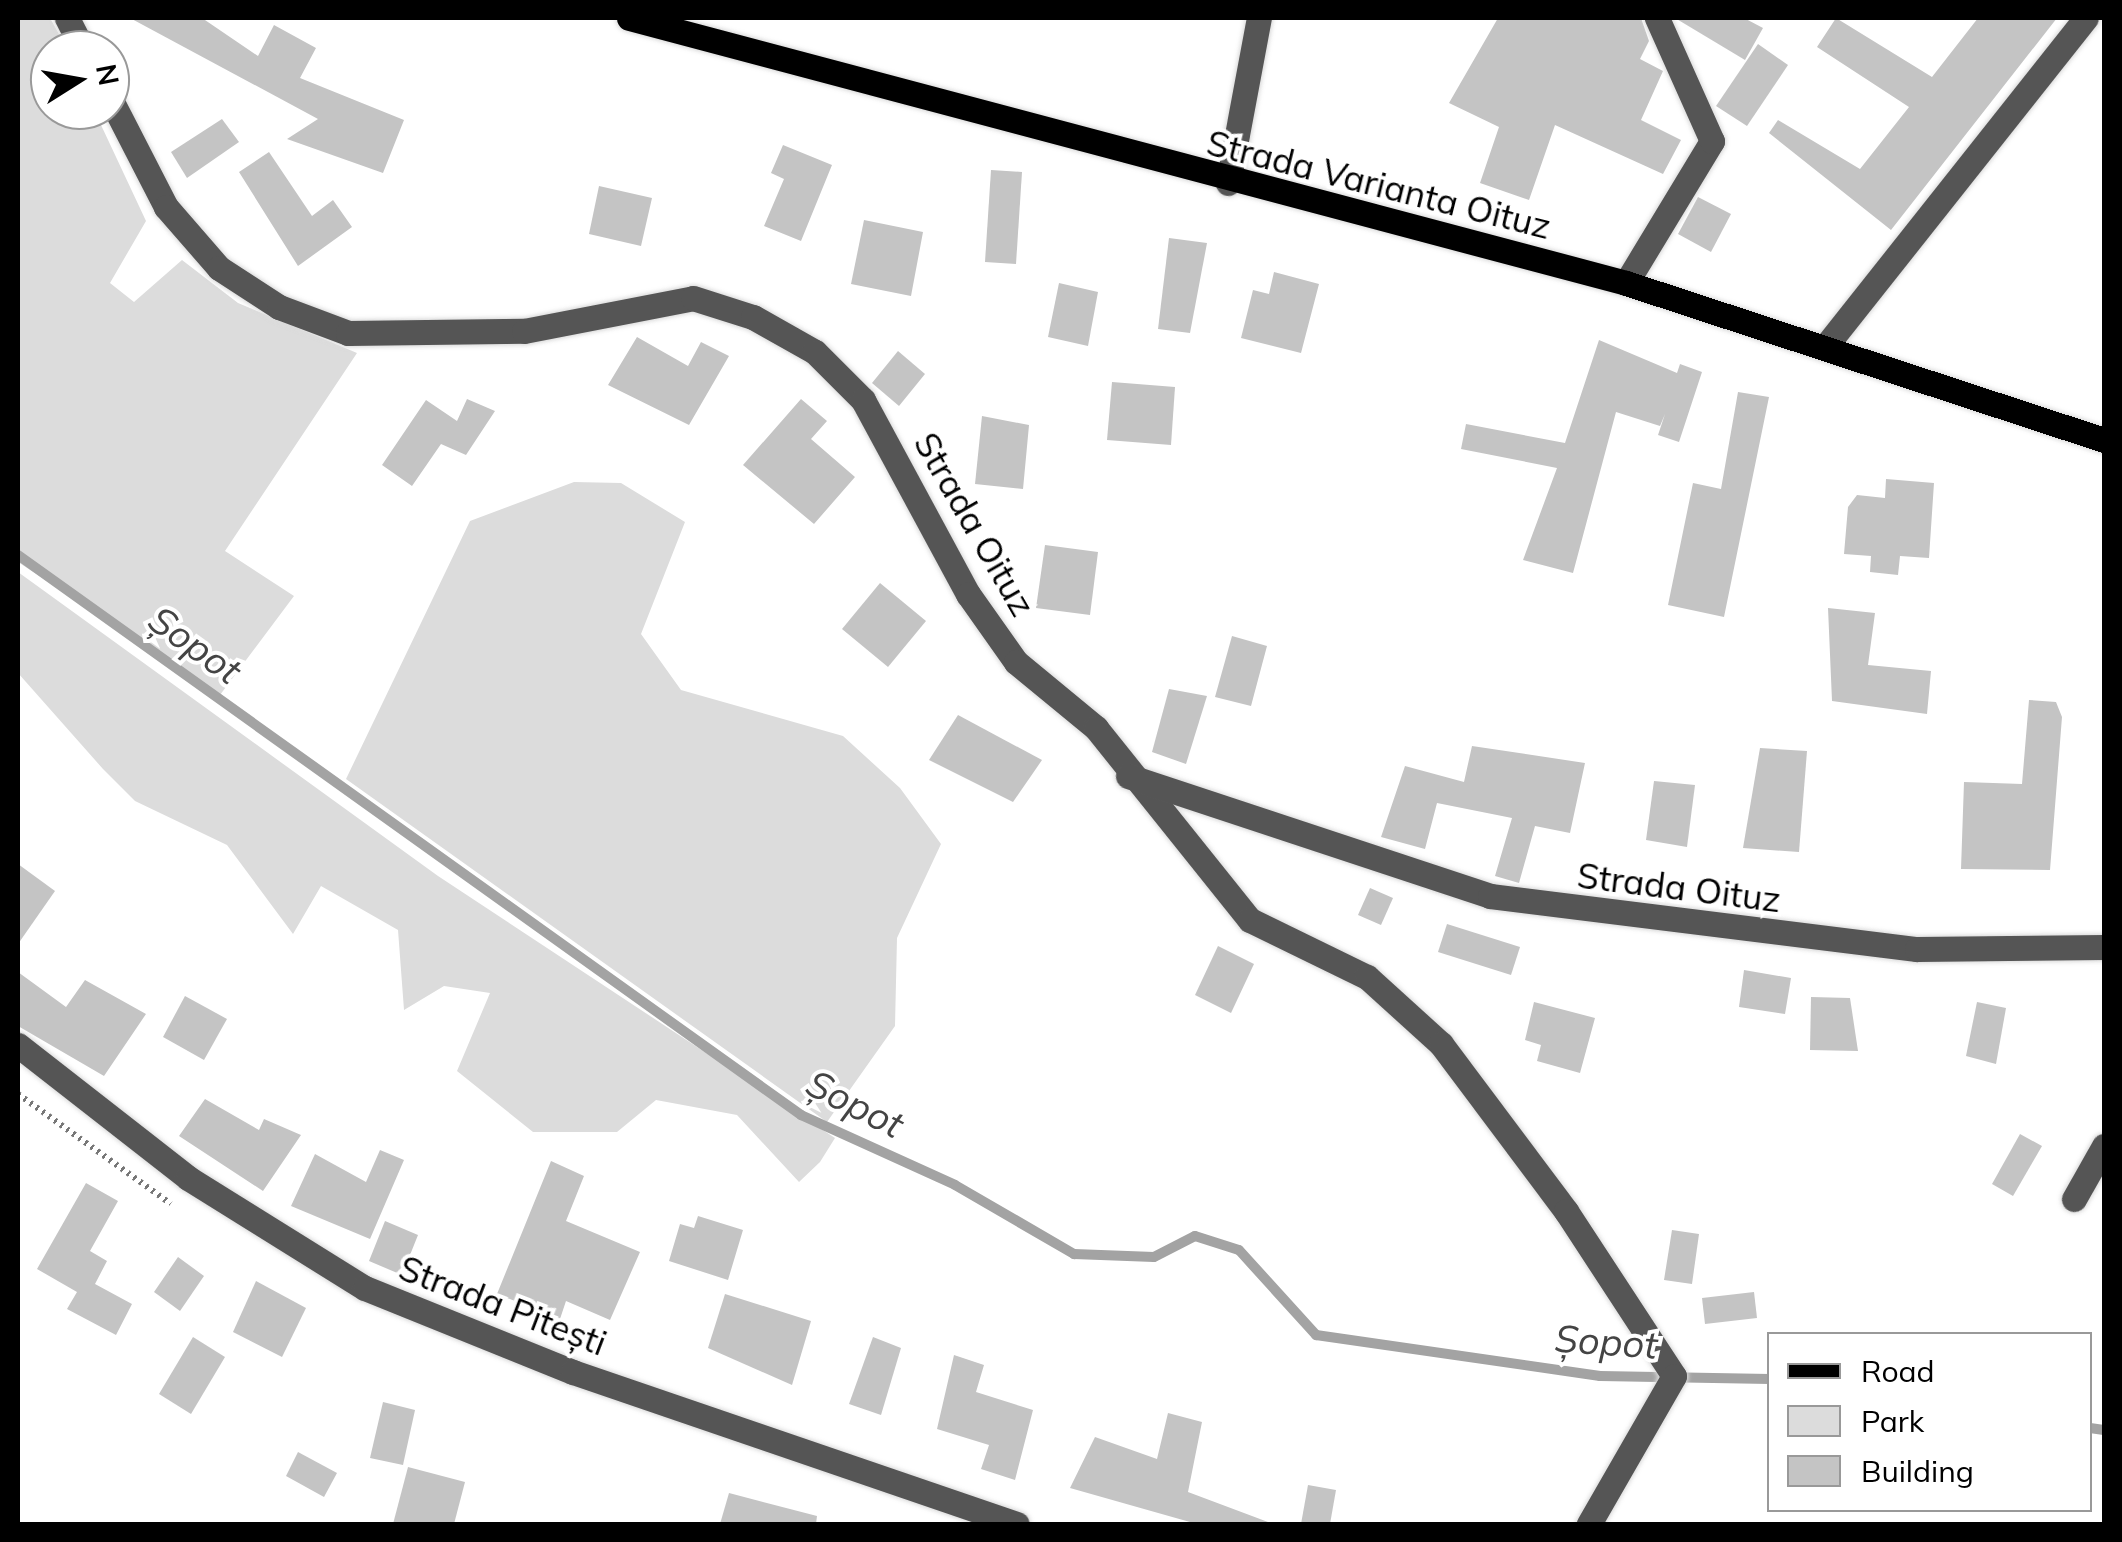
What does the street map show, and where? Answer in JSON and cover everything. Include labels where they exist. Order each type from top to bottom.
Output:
[{"type":"main road","name":"Strada Varianta Oituz","points":[[629,18],[1228,183],[1626,283],[2104,440]]},
{"type":"street","points":[[1228,183],[1259,18]]},
{"type":"street","points":[[1626,283],[1712,140],[1658,18]]},
{"type":"street","points":[[1826,347],[2086,18]]},
{"type":"street","name":"Strada Oituz","points":[[127,130],[166,206],[219,268],[280,307],[348,333],[524,331],[693,298],[753,317],[815,352],[863,400],[968,594],[1016,662],[1096,728],[1128,776],[1490,896],[1916,949],[2104,947]]},
{"type":"street","points":[[1128,776],[1250,920],[1366,977],[1441,1044],[1674,1376],[1589,1524]]},
{"type":"street","name":"Strada Pitești","points":[[18,1045],[188,1178],[366,1288],[573,1372],[1017,1524]]},
{"type":"street","points":[[2074,1199],[2104,1146]]},
{"type":"green space","points":[[18,18],[50,18],[57,30],[30,30],[30,130],[103,130],[146,221],[110,283],[134,302],[182,260],[238,303],[357,353],[225,551],[294,596],[220,695],[18,562]]},
{"type":"green space","points":[[574,482],[621,483],[685,522],[641,634],[681,690],[843,736],[900,788],[941,844],[897,938],[895,1026],[827,1122],[346,779],[470,521]]},
{"type":"green space","points":[[18,572],[438,876],[835,1138],[820,1162],[799,1182],[737,1115],[656,1100],[617,1132],[533,1132],[457,1071],[490,993],[444,986],[404,1010],[398,930],[321,886],[293,934],[227,845],[135,801],[103,769],[18,673]]},
{"type":"building","points":[[130,18],[202,18],[258,56],[274,25],[316,48],[300,78],[404,120],[383,173],[287,139],[318,119]]},
{"type":"building","points":[[1498,18],[1641,18],[1649,41],[1640,59],[1663,71],[1641,120],[1681,140],[1663,174],[1555,125],[1529,200],[1480,183],[1499,127],[1449,103]]},
{"type":"building","points":[[1675,18],[1744,18],[1763,28],[1745,60]]},
{"type":"building","points":[[1836,18],[1932,77],[1978,18],[2057,18],[1891,230],[1769,133],[1778,120],[1860,169],[1909,107],[1817,47]]},
{"type":"building","points":[[1758,44],[1788,65],[1747,126],[1716,106]]},
{"type":"building","points":[[222,119],[239,142],[187,178],[171,152]]},
{"type":"building","points":[[783,145],[832,165],[801,241],[764,226],[784,179],[771,173]]},
{"type":"building","points":[[269,152],[312,216],[333,200],[352,227],[298,266],[239,172]]},
{"type":"building","points":[[991,170],[1022,172],[1016,264],[985,262]]},
{"type":"building","points":[[599,186],[652,198],[641,246],[589,234]]},
{"type":"building","points":[[1698,197],[1731,214],[1711,252],[1678,234]]},
{"type":"building","points":[[864,220],[923,232],[911,296],[851,284]]},
{"type":"building","points":[[1169,238],[1207,243],[1190,333],[1158,329]]},
{"type":"building","points":[[1274,272],[1319,284],[1301,353],[1241,338],[1253,290],[1269,294]]},
{"type":"building","points":[[1059,283],[1098,292],[1088,346],[1048,337]]},
{"type":"building","points":[[637,337],[688,366],[701,342],[729,356],[689,425],[608,385]]},
{"type":"building","points":[[1599,340],[1677,373],[1680,364],[1702,372],[1679,442],[1658,435],[1665,414],[1660,426],[1616,412],[1573,573],[1523,560],[1557,468],[1461,449],[1466,424],[1565,443]]},
{"type":"building","points":[[898,351],[925,374],[899,406],[872,383]]},
{"type":"building","points":[[1112,382],[1175,387],[1171,445],[1107,440]]},
{"type":"building","points":[[1738,392],[1769,397],[1724,617],[1668,605],[1693,483],[1721,489]]},
{"type":"building","points":[[467,399],[495,411],[466,455],[441,444],[412,486],[382,465],[426,400],[457,421]]},
{"type":"building","points":[[801,399],[827,421],[811,439],[855,477],[814,524],[743,465]]},
{"type":"building","points":[[982,416],[1029,425],[1023,489],[975,484]]},
{"type":"building","points":[[1886,479],[1934,483],[1929,558],[1900,556],[1898,575],[1870,572],[1871,556],[1844,554],[1848,507],[1857,495],[1885,498]]},
{"type":"building","points":[[1045,545],[1098,552],[1090,615],[1036,608]]},
{"type":"building","points":[[880,583],[926,621],[888,667],[842,629]]},
{"type":"building","points":[[1828,608],[1875,613],[1868,665],[1931,671],[1927,714],[1832,701]]},
{"type":"building","points":[[1232,636],[1267,646],[1251,706],[1215,697]]},
{"type":"building","points":[[1169,689],[1207,696],[1186,764],[1152,752]]},
{"type":"building","points":[[2029,700],[2056,702],[2062,717],[2050,870],[1961,869],[1964,782],[2022,784]]},
{"type":"building","points":[[958,715],[1042,760],[1013,802],[929,760]]},
{"type":"building","points":[[1472,746],[1585,763],[1570,833],[1535,826],[1519,883],[1495,876],[1512,818],[1437,803],[1425,849],[1381,837],[1405,766],[1464,782]]},
{"type":"building","points":[[1760,748],[1807,751],[1799,852],[1743,848]]},
{"type":"building","points":[[1654,781],[1695,785],[1687,847],[1646,840]]},
{"type":"building","points":[[18,864],[55,891],[18,944]]},
{"type":"building","points":[[1370,888],[1393,898],[1381,925],[1358,915]]},
{"type":"building","points":[[1447,924],[1520,947],[1511,975],[1438,952]]},
{"type":"building","points":[[1218,946],[1254,964],[1231,1013],[1195,995]]},
{"type":"building","points":[[1744,970],[1791,978],[1785,1014],[1739,1007]]},
{"type":"building","points":[[18,972],[66,1007],[85,980],[146,1014],[104,1076],[18,1026]]},
{"type":"building","points":[[185,996],[227,1019],[204,1060],[163,1037]]},
{"type":"building","points":[[1811,997],[1850,998],[1858,1051],[1810,1050]]},
{"type":"building","points":[[1534,1002],[1595,1018],[1580,1073],[1537,1061],[1541,1045],[1525,1040]]},
{"type":"building","points":[[1977,1002],[2006,1008],[1996,1064],[1966,1056]]},
{"type":"building","points":[[205,1099],[259,1130],[264,1119],[301,1135],[263,1191],[179,1136]]},
{"type":"building","points":[[2020,1134],[2042,1146],[2013,1196],[1992,1184]]},
{"type":"building","points":[[380,1150],[404,1160],[370,1239],[291,1206],[315,1154],[366,1182]]},
{"type":"building","points":[[551,1161],[584,1176],[566,1221],[640,1252],[610,1320],[566,1301],[560,1319],[497,1294]]},
{"type":"building","points":[[86,1183],[118,1201],[90,1251],[107,1261],[95,1284],[132,1304],[116,1335],[67,1309],[77,1292],[37,1269]]},
{"type":"building","points":[[698,1216],[743,1230],[728,1280],[669,1261],[680,1224],[694,1228]]},
{"type":"building","points":[[385,1221],[418,1235],[402,1275],[369,1261]]},
{"type":"building","points":[[1672,1230],[1699,1234],[1692,1284],[1664,1280]]},
{"type":"building","points":[[178,1257],[204,1276],[180,1311],[154,1292]]},
{"type":"building","points":[[256,1281],[306,1308],[282,1357],[233,1332]]},
{"type":"building","points":[[1754,1292],[1757,1318],[1705,1324],[1702,1298]]},
{"type":"building","points":[[725,1294],[811,1321],[792,1385],[708,1348]]},
{"type":"building","points":[[193,1337],[225,1357],[191,1414],[159,1394]]},
{"type":"building","points":[[873,1337],[901,1348],[881,1415],[849,1404]]},
{"type":"building","points":[[954,1355],[984,1365],[976,1392],[1033,1410],[1015,1480],[981,1469],[989,1445],[937,1429]]},
{"type":"building","points":[[383,1402],[415,1410],[403,1465],[370,1458]]},
{"type":"building","points":[[1168,1413],[1202,1422],[1188,1492],[1273,1524],[1197,1524],[1070,1488],[1095,1437],[1157,1459]]},
{"type":"building","points":[[298,1452],[337,1473],[324,1497],[286,1476]]},
{"type":"building","points":[[408,1467],[465,1482],[454,1524],[393,1524]]},
{"type":"building","points":[[1308,1485],[1336,1490],[1330,1524],[1301,1524]]},
{"type":"building","points":[[729,1493],[817,1516],[816,1524],[720,1524]]},
{"type":"waterway","name":"Șopot","points":[[18,555],[801,1115],[955,1185],[1074,1254],[1154,1257],[1195,1236],[1239,1250],[1316,1335],[1600,1376],[1767,1379]]},
{"type":"waterway","name":"Șopot","points":[[2092,1428],[2104,1430]]}]
